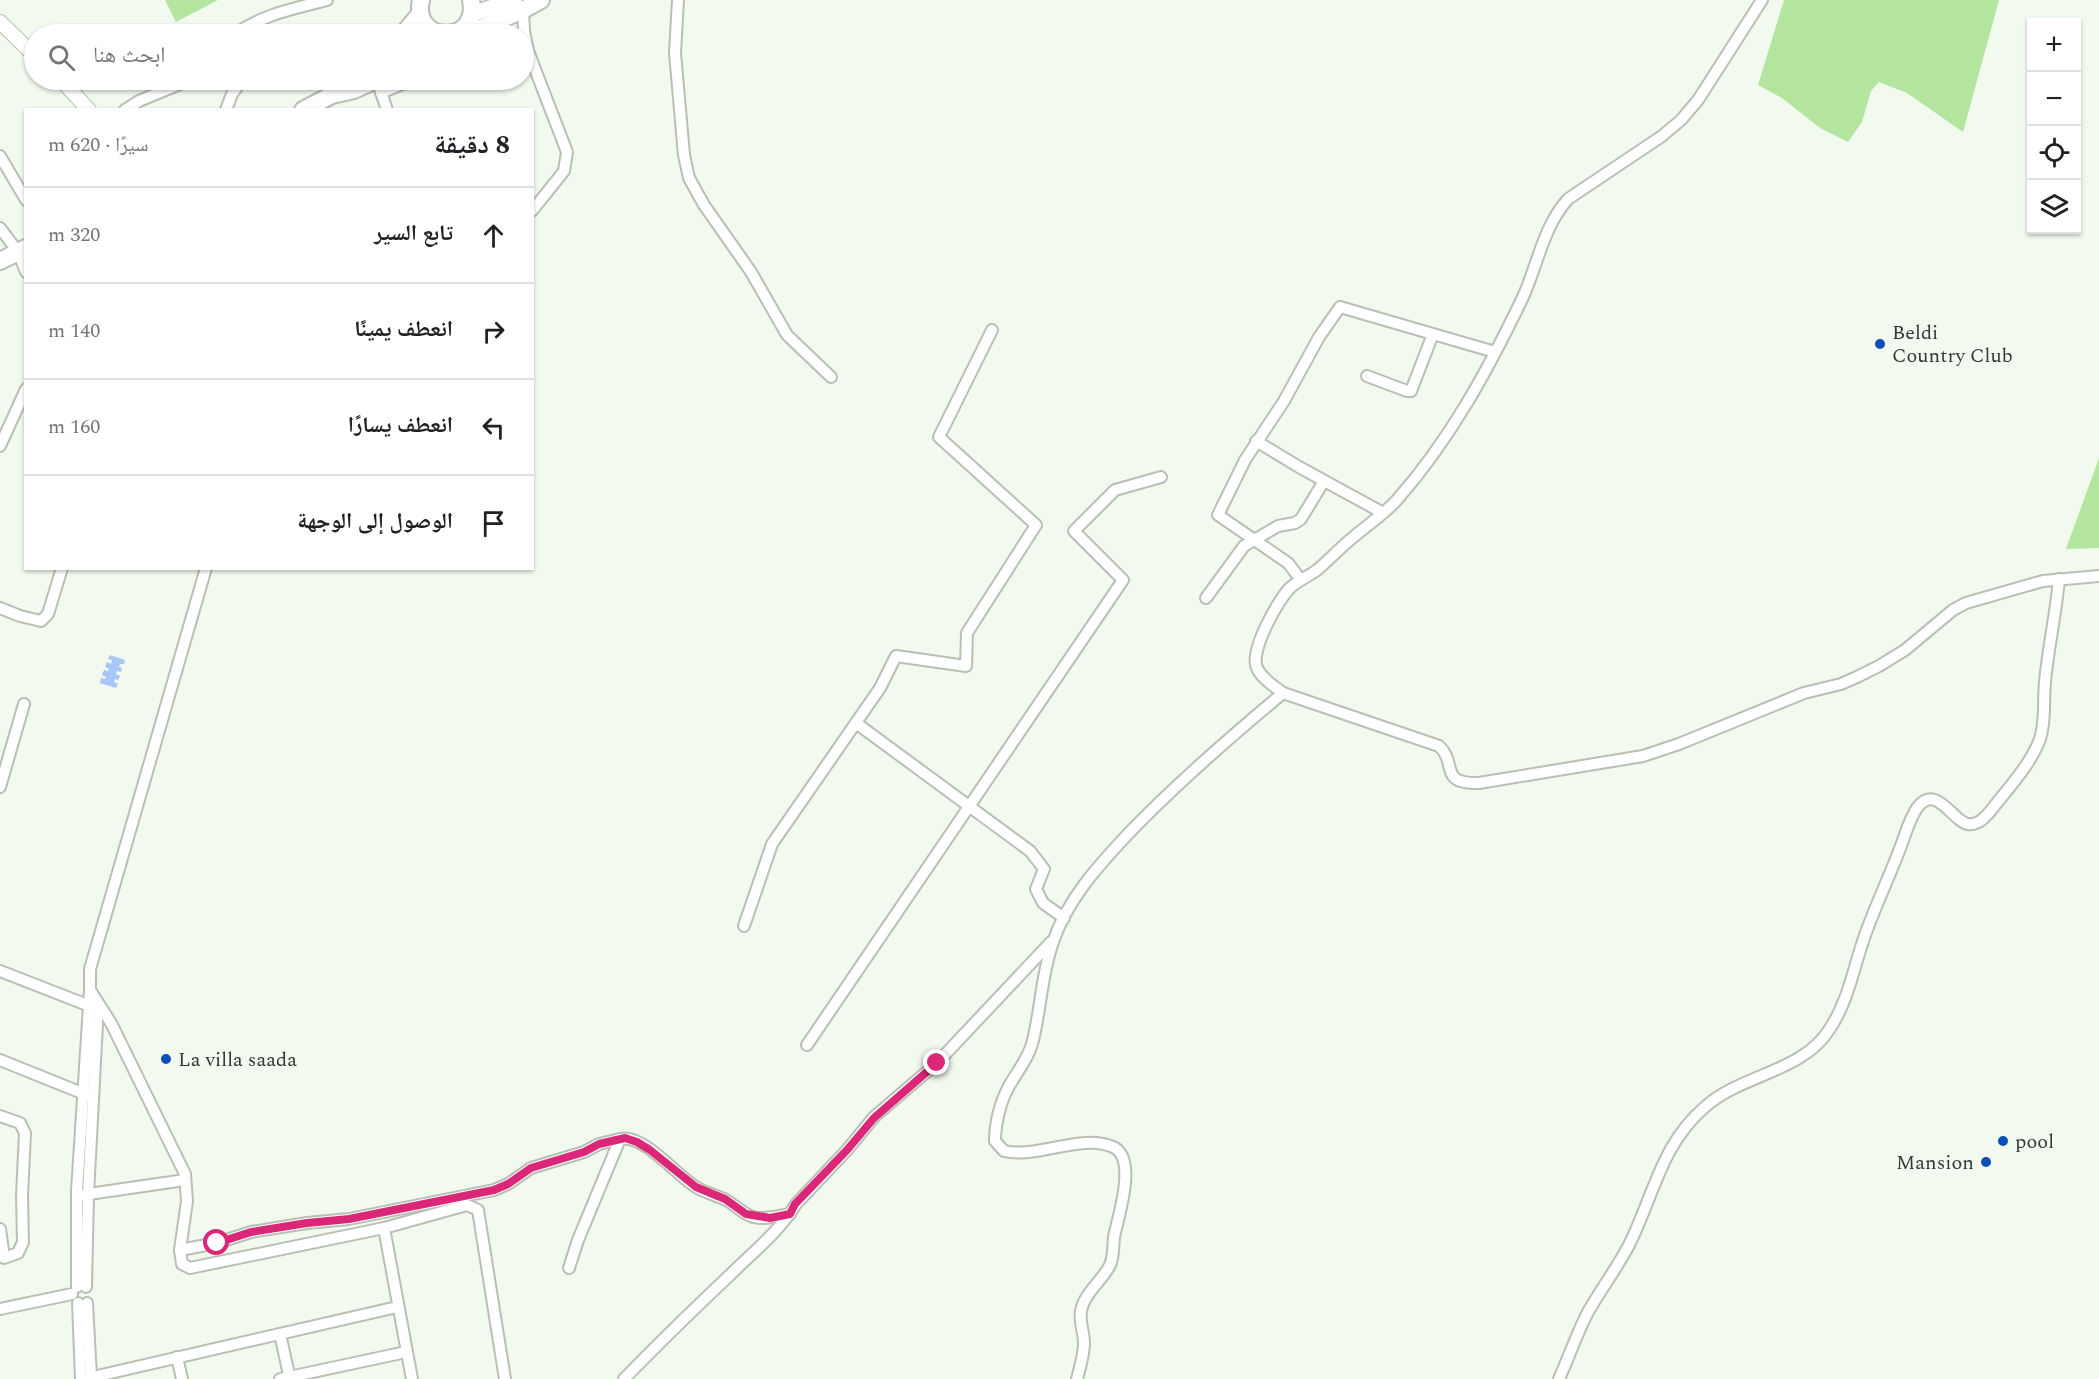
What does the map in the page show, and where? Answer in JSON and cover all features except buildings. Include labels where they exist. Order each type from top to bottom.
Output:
[{"type":"main road","points":[[466,24],[472,7],[518,5],[541,0]]},
{"type":"main road","points":[[485,24],[518,5]]},
{"type":"main road","points":[[421,7],[427,24]]},
{"type":"main road","points":[[410,24],[421,7]]},
{"type":"main road","points":[[307,108],[338,90]]},
{"type":"main road","points":[[332,95],[354,90]]},
{"type":"main road","points":[[0,261],[22,250]]},
{"type":"street","points":[[251,24],[274,13],[327,0]]},
{"type":"street","points":[[678,0],[675,52],[688,178],[751,272],[782,328],[831,377]]},
{"type":"street","points":[[1762,0],[1698,100],[1681,120],[1662,136],[1568,199],[1557,212],[1546,233],[1529,285],[1466,408],[1410,485],[1383,513],[1317,570],[1290,588],[1279,603],[1256,651],[1254,660],[1257,669],[1263,677],[1283,693],[1432,743],[1444,751],[1448,758],[1449,773],[1459,781],[1467,783],[1490,781],[1643,756],[1679,744],[1804,693],[1841,684],[1857,677],[1905,650],[1953,610],[1966,603],[2043,581],[2099,576]]},
{"type":"street","points":[[518,5],[519,24]]},
{"type":"street","points":[[0,22],[24,45]]},
{"type":"street","points":[[534,67],[567,152],[564,171],[534,208]]},
{"type":"street","points":[[70,90],[87,108]]},
{"type":"street","points":[[128,108],[166,90]]},
{"type":"street","points":[[227,108],[235,90]]},
{"type":"street","points":[[380,90],[386,108]]},
{"type":"street","points":[[0,156],[24,197]]},
{"type":"street","points":[[0,228],[22,250]]},
{"type":"street","points":[[1301,580],[1288,563],[1218,515],[1245,460],[1284,401],[1319,337],[1340,307],[1495,352]]},
{"type":"street","points":[[744,926],[772,844],[880,688],[896,657],[966,666],[967,633],[1036,525],[939,436],[992,330]]},
{"type":"street","points":[[1367,376],[1411,391],[1432,334]]},
{"type":"street","points":[[0,446],[24,393]]},
{"type":"street","points":[[1257,441],[1323,481],[1383,513]]},
{"type":"street","points":[[807,1045],[1123,580],[1074,531],[1115,490],[1161,477]]},
{"type":"street","points":[[1206,598],[1244,546],[1278,526],[1295,523],[1301,519],[1323,481]]},
{"type":"street","points":[[0,608],[41,621],[48,614],[61,570]]},
{"type":"street","points":[[82,1195],[93,1097],[95,1006],[90,990],[90,969],[205,570]]},
{"type":"street","points":[[1559,1379],[1582,1325],[1628,1246],[1655,1179],[1677,1138],[1707,1105],[1724,1093],[1809,1052],[1827,1034],[1838,1018],[1876,907],[1910,821],[1920,804],[1929,800],[1941,802],[1950,808],[1960,821],[1968,824],[1977,823],[1994,807],[2027,764],[2037,744],[2043,724],[2045,680],[2059,579]]},
{"type":"street","points":[[1077,1379],[1084,1342],[1081,1310],[1110,1265],[1112,1256],[1126,1173],[1121,1152],[1114,1147],[1090,1144],[1012,1153],[998,1147],[995,1141],[995,1131],[1004,1098],[1027,1059],[1032,1043],[1053,940],[1081,888],[1153,808],[1283,693]]},
{"type":"street","points":[[0,784],[24,704]]},
{"type":"street","points":[[856,723],[1030,851],[1044,868],[1036,889],[1042,903],[1064,918]]},
{"type":"street","points":[[624,1379],[767,1239],[790,1214],[795,1204],[874,1118],[937,1063],[1053,940]]},
{"type":"street","points":[[0,971],[95,1006],[111,1023],[182,1168],[187,1201],[180,1250],[182,1264],[190,1268],[384,1228],[467,1205],[478,1210],[505,1379]]},
{"type":"street","points":[[95,1006],[82,1093],[80,1295],[87,1378],[397,1307]]},
{"type":"street","points":[[0,1060],[93,1097]]},
{"type":"street","points":[[0,1116],[20,1123],[25,1133],[22,1196],[23,1242],[18,1253],[12,1257],[4,1258],[0,1229]]},
{"type":"street","points":[[180,1250],[217,1243],[261,1230],[349,1219],[494,1190],[508,1184],[531,1168],[584,1152],[599,1144],[625,1138],[637,1142],[696,1187],[725,1199],[746,1214],[770,1218],[790,1214]]},
{"type":"street","points":[[569,1269],[578,1240],[620,1139]]},
{"type":"street","points":[[82,1195],[185,1180]]},
{"type":"street","points":[[384,1228],[412,1379]]},
{"type":"street","points":[[0,1309],[80,1295]]},
{"type":"street","points":[[280,1334],[287,1378],[406,1352]]},
{"type":"street","points":[[177,1357],[182,1379]]},
{"type":"green space","points":[[165,0],[218,0],[176,22]]},
{"type":"green space","points":[[1784,0],[1999,0],[1963,132],[1907,93],[1879,82],[1871,91],[1862,122],[1848,142],[1820,128],[1782,98],[1758,85]]},
{"type":"green space","points":[[2099,458],[2099,548],[2066,549]]},
{"type":"water","points":[[110,655],[125,660],[124,664],[120,664],[119,667],[122,668],[121,672],[117,671],[116,674],[120,676],[114,682],[118,684],[116,688],[100,683],[101,678],[106,677],[102,675],[104,670],[109,669],[105,667],[107,662],[111,664],[112,660],[108,659]]},
{"type":"place","name":"Beldi Country Club","points":[[1880,344]]},
{"type":"place","name":"La villa saada","points":[[166,1059]]},
{"type":"place","name":"pool","points":[[2003,1141]]},
{"type":"place","name":"Mansion","points":[[1986,1162]]},
{"type":"route","points":[[217,1243],[251,1232],[393,1212],[494,1190],[508,1184],[531,1168],[584,1152],[599,1144],[625,1138],[650,1150],[688,1182],[707,1193],[725,1199],[746,1214],[761,1218],[790,1214],[795,1204],[874,1118],[937,1063]]}]
